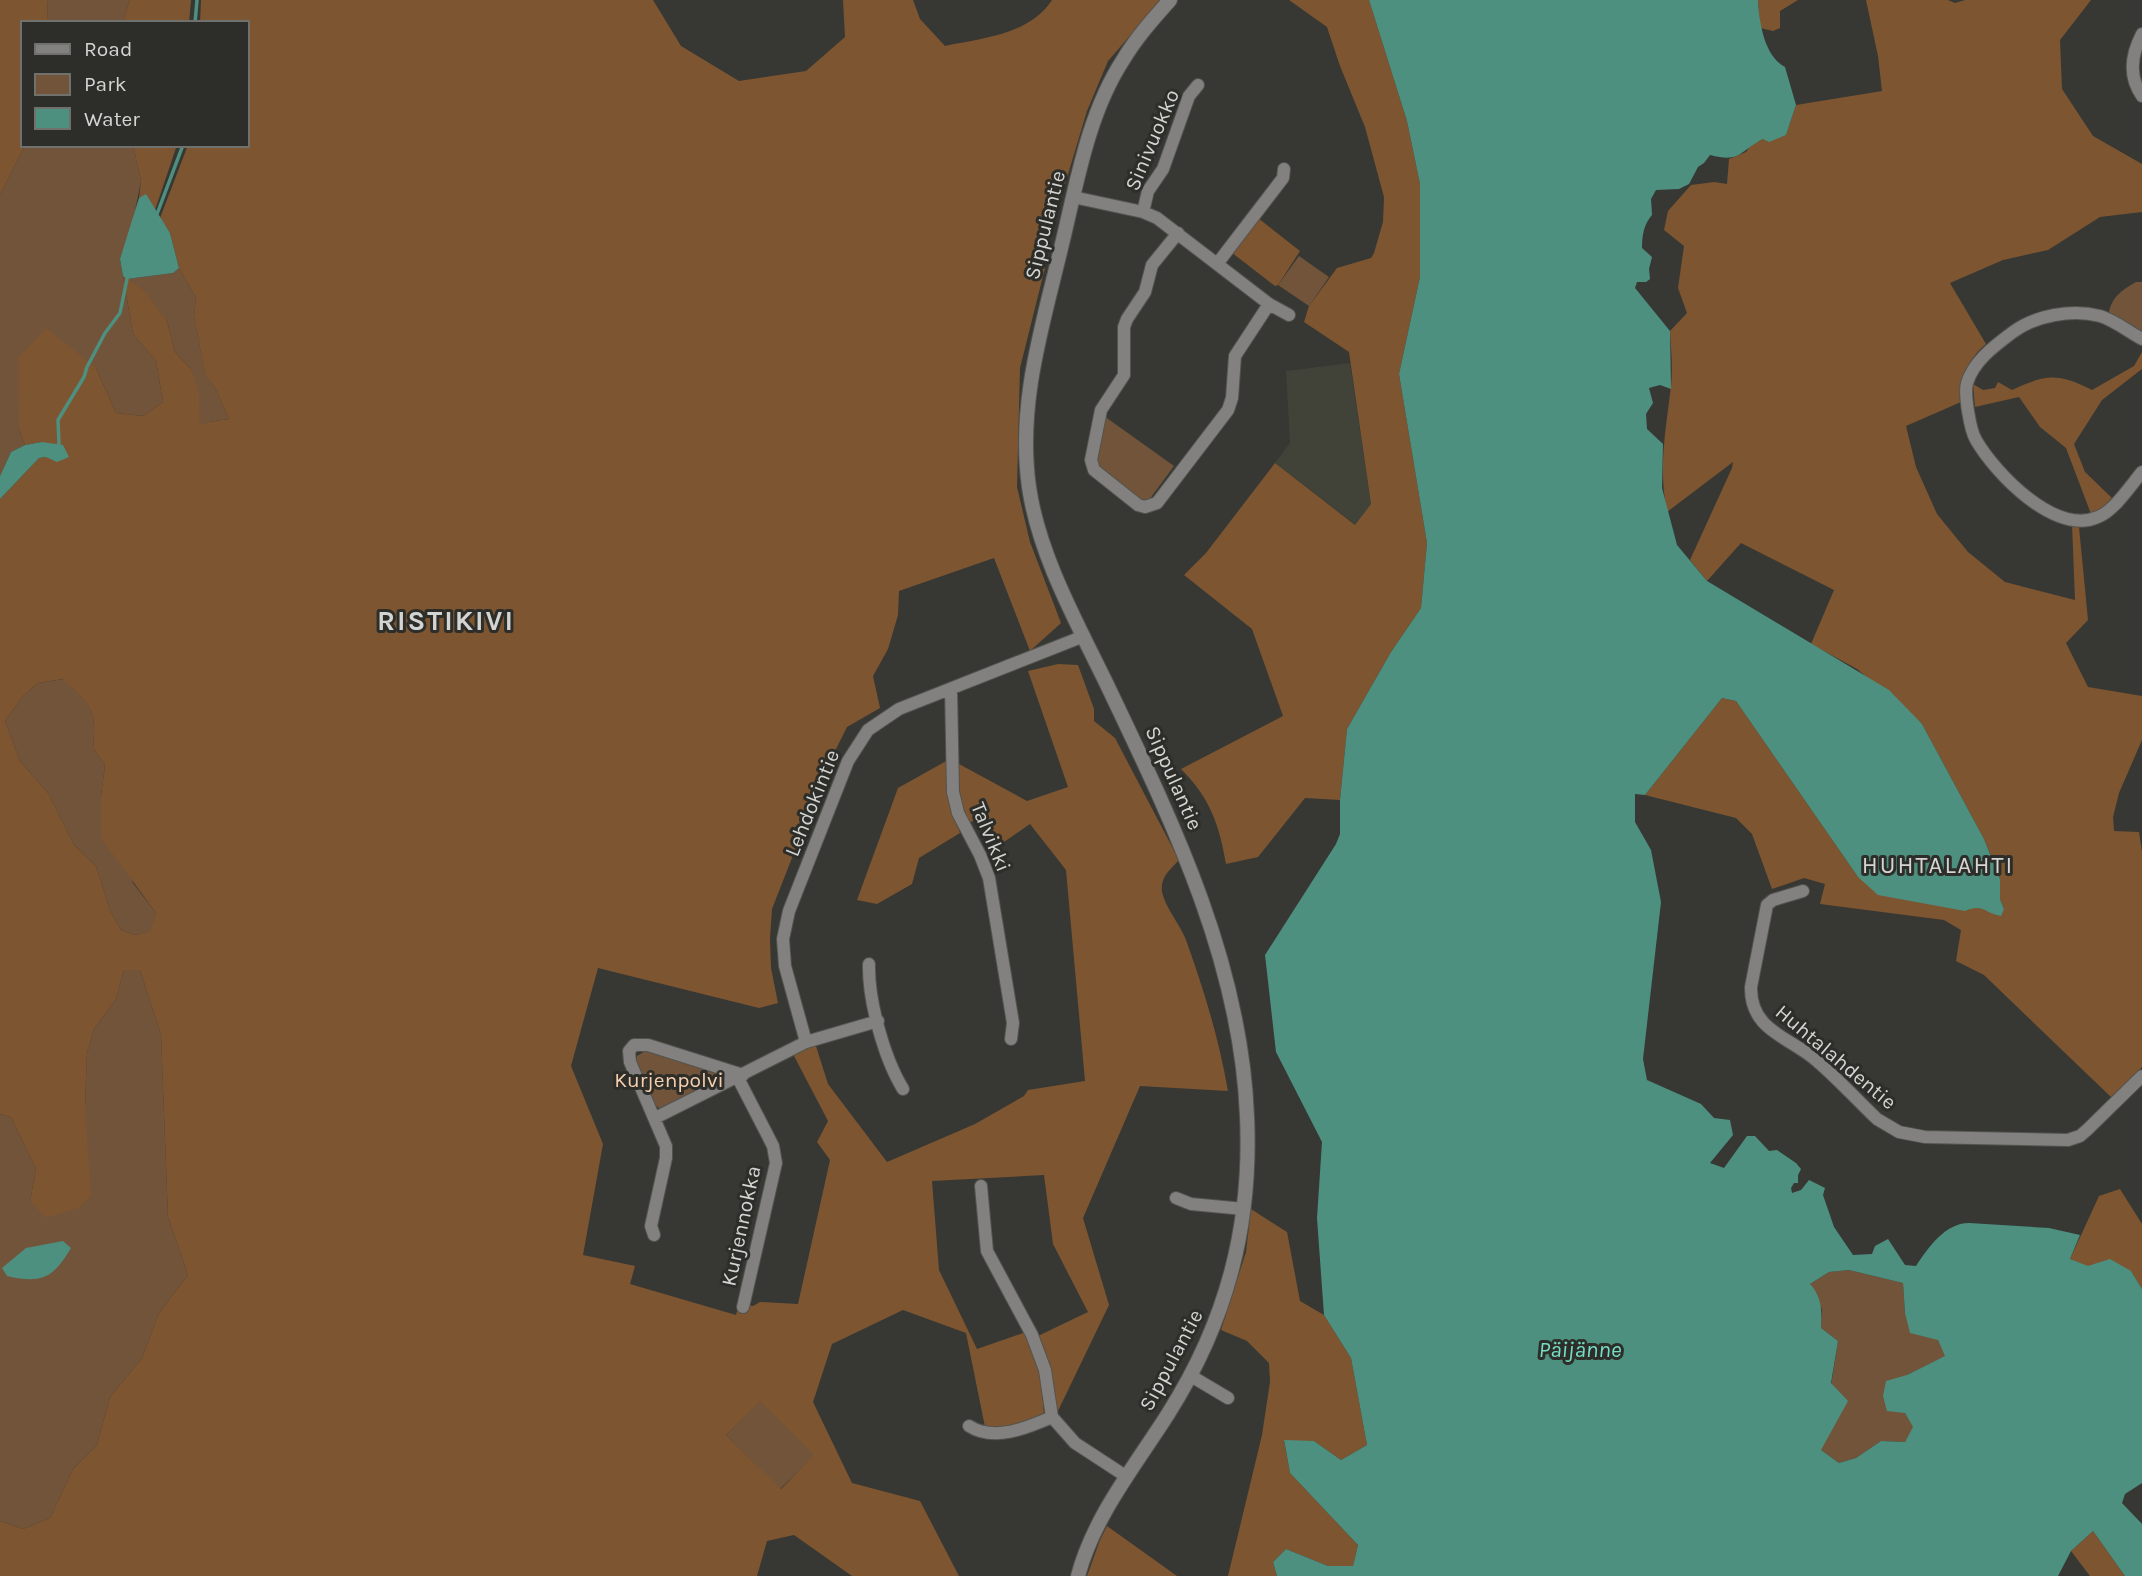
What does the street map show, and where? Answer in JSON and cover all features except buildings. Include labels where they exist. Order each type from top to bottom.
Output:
[{"type":"street","name":"Sippulantie","points":[[1078,1576],[1092,1534],[1191,1376],[1209,1341],[1226,1296],[1237,1249],[1244,1209],[1248,1150],[1244,1076],[1237,1026],[1203,901],[1175,829],[1040,541],[1029,485],[1026,431],[1030,380],[1073,197],[1097,110],[1122,61],[1170,0]]},
{"type":"street","points":[[2142,34],[2134,49],[2132,64],[2135,86],[2142,96]]},
{"type":"street","name":"Sinivuokko","points":[[1143,212],[1148,191],[1163,169],[1189,96],[1198,85]]},
{"type":"street","points":[[1217,264],[1283,178],[1284,169]]},
{"type":"street","points":[[1073,197],[1143,212],[1157,218],[1269,304],[1289,315]]},
{"type":"street","points":[[1178,233],[1152,265],[1145,292],[1127,319],[1124,327],[1124,375],[1101,410],[1091,460],[1094,470],[1138,505],[1145,507],[1157,503],[1228,410],[1232,398],[1235,356],[1269,304]]},
{"type":"street","points":[[2142,339],[2101,316],[2074,313],[2046,316],[2020,327],[1998,343],[1982,358],[1966,384],[1975,438],[2006,478],[2042,508],[2073,521],[2099,517],[2121,497],[2142,471]]},
{"type":"street","name":"Lehdokintie","points":[[806,1042],[785,966],[783,939],[789,911],[848,761],[868,730],[899,709],[1084,636]]},
{"type":"street","name":"Talvikki","points":[[951,689],[953,792],[958,813],[989,878],[1013,1023],[1011,1039]]},
{"type":"street","name":"Huhtalahdentie","points":[[1803,891],[1773,900],[1767,905],[1751,987],[1755,1010],[1769,1029],[1815,1059],[1877,1119],[1899,1132],[1924,1137],[2068,1140],[2080,1136],[2142,1076]]},
{"type":"street","points":[[869,964],[869,981],[878,1021],[893,1073],[903,1089]]},
{"type":"street","points":[[655,1118],[806,1042],[878,1021]]},
{"type":"street","points":[[654,1235],[651,1226],[666,1158],[666,1146],[630,1062],[629,1051],[634,1045],[648,1045],[741,1076]]},
{"type":"street","name":"Kurjennokka","points":[[741,1076],[773,1146],[776,1163],[743,1307]]},
{"type":"street","points":[[981,1186],[987,1251],[1032,1335],[1045,1370],[1052,1417],[1075,1443],[1127,1476]]},
{"type":"street","points":[[1176,1198],[1191,1204],[1244,1209]]},
{"type":"street","points":[[1191,1376],[1228,1398]]},
{"type":"street","points":[[969,1426],[978,1431],[1000,1433],[1028,1428],[1052,1417]]},
{"type":"shaded area","points":[[0,0],[47,0],[48,21],[21,21],[21,147],[24,147],[0,195]]},
{"type":"shaded area","points":[[130,0],[191,0],[189,21],[123,21]]},
{"type":"shaded area","points":[[201,0],[653,0],[681,46],[739,81],[806,71],[845,37],[843,0],[913,0],[920,19],[945,46],[1018,28],[1042,12],[1052,0],[1161,0],[1108,61],[1087,111],[1060,201],[1050,223],[1043,252],[1045,268],[1020,368],[1017,487],[1030,542],[1061,623],[1030,651],[994,558],[899,591],[898,615],[888,649],[873,676],[880,708],[847,727],[829,763],[772,909],[771,968],[778,1003],[759,1008],[598,968],[571,1066],[603,1144],[583,1255],[635,1266],[630,1284],[736,1315],[739,1304],[798,1304],[830,1160],[817,1142],[828,1121],[793,1054],[815,1043],[828,1084],[887,1162],[975,1124],[1024,1096],[1028,1090],[1085,1081],[1066,870],[1030,824],[1001,844],[982,816],[969,823],[961,802],[959,772],[959,764],[1027,801],[1068,787],[1028,671],[1058,664],[1078,665],[1094,709],[1094,721],[1115,738],[1179,860],[1164,878],[1162,892],[1186,940],[1199,977],[1216,1034],[1228,1091],[1140,1086],[1083,1218],[1109,1305],[1057,1413],[1038,1336],[1088,1312],[1053,1244],[1044,1175],[932,1181],[939,1270],[977,1349],[1026,1332],[1040,1372],[1044,1414],[1012,1426],[985,1427],[966,1333],[903,1310],[832,1344],[813,1402],[852,1483],[920,1501],[959,1576],[852,1576],[794,1535],[767,1541],[757,1576],[0,1576],[0,1521],[23,1529],[50,1518],[73,1469],[97,1445],[110,1397],[142,1358],[159,1313],[188,1275],[168,1217],[161,1035],[140,970],[124,970],[116,999],[94,1029],[87,1053],[85,1106],[91,1196],[78,1208],[46,1218],[30,1201],[36,1169],[11,1117],[0,1114],[0,499],[39,458],[46,457],[42,442],[25,445],[19,429],[18,358],[46,328],[96,368],[116,413],[143,416],[163,402],[156,361],[133,334],[123,276],[143,290],[167,321],[175,352],[191,369],[199,393],[200,425],[229,419],[205,373],[194,316],[196,298],[179,268],[170,233],[160,218],[187,147],[248,147],[248,21],[200,21]],"holes":[[[63,679],[86,702],[93,715],[93,748],[105,765],[101,796],[101,838],[156,913],[150,931],[135,935],[121,930],[110,910],[96,866],[74,845],[48,793],[20,761],[5,721],[23,696],[38,683]],[[760,1401],[814,1455],[781,1489],[726,1435]]]},
{"type":"shaded area","points":[[1289,0],[1369,0],[1407,121],[1420,184],[1420,277],[1399,374],[1427,543],[1421,608],[1391,652],[1347,729],[1340,800],[1305,798],[1258,857],[1226,864],[1212,812],[1199,790],[1181,769],[1283,716],[1252,629],[1184,575],[1206,553],[1275,463],[1355,525],[1371,504],[1349,352],[1304,322],[1309,306],[1337,268],[1371,258],[1383,222],[1384,197],[1365,127],[1327,27]]},
{"type":"shaded area","points":[[1758,0],[1798,0],[1780,11],[1780,28],[1773,31],[1760,28]]},
{"type":"shaded area","points":[[1866,0],[1948,0],[1955,3],[1965,0],[2091,0],[2060,40],[2062,89],[2093,136],[2142,164],[2142,212],[2100,217],[2048,250],[2003,260],[1950,283],[1986,344],[1974,356],[1966,370],[1961,402],[1906,426],[1916,467],[1937,514],[1968,552],[2005,582],[2075,600],[2072,524],[2079,527],[2088,620],[2066,643],[2088,687],[2142,696],[2142,740],[2119,793],[2113,817],[2114,831],[2139,832],[2142,852],[2142,1067],[2112,1098],[1984,975],[1956,961],[1961,930],[1944,920],[1820,904],[1825,884],[1804,878],[1772,889],[1752,834],[1736,818],[1645,795],[1722,698],[1736,701],[1858,877],[1974,907],[2004,909],[2000,899],[2000,879],[1984,839],[1922,724],[1857,669],[1811,644],[1834,590],[1741,543],[1707,581],[1690,560],[1733,462],[1667,512],[1664,496],[1664,449],[1672,372],[1670,331],[1687,313],[1678,288],[1684,246],[1664,230],[1668,211],[1691,185],[1714,182],[1727,184],[1729,159],[1746,152],[1750,146],[1763,139],[1786,135],[1796,105],[1882,91],[1878,56]]},
{"type":"shaded area","points":[[133,147],[176,147],[155,210],[146,195],[139,198],[141,181]]},
{"type":"shaded area","points":[[1258,218],[1300,251],[1275,286],[1231,252]]},
{"type":"shaded area","points":[[2142,352],[2142,369],[2102,400],[2074,444],[2085,472],[2112,498],[2098,512],[2091,514],[2066,448],[2040,427],[2019,397],[1975,407],[1973,384],[1983,390],[1995,388],[1998,382],[2012,390],[2043,378],[2061,378],[2092,390],[2134,366]]},
{"type":"shaded area","points":[[1350,363],[1371,504],[1356,525],[1275,463],[1290,443],[1286,371]]},
{"type":"shaded area","points":[[948,760],[953,813],[960,833],[919,858],[912,884],[877,904],[857,900],[898,788]]},
{"type":"shaded area","points":[[2120,1189],[2142,1224],[2142,1289],[2131,1271],[2088,1267],[2070,1259],[2099,1196]]},
{"type":"shaded area","points":[[1251,1209],[1287,1232],[1300,1301],[1324,1315],[1351,1358],[1367,1445],[1341,1460],[1314,1441],[1284,1441],[1290,1473],[1358,1545],[1353,1566],[1328,1566],[1286,1549],[1273,1562],[1277,1576],[1228,1576],[1262,1435],[1270,1382],[1269,1363],[1247,1341],[1221,1330],[1246,1252]]},
{"type":"shaded area","points":[[1107,1526],[1177,1576],[1087,1576]]},
{"type":"shaded area","points":[[2093,1531],[2125,1576],[2090,1576],[2071,1551]]},
{"type":"green space","points":[[47,0],[130,0],[123,21],[48,21]]},
{"type":"green space","points":[[24,147],[133,147],[141,181],[133,221],[120,259],[133,334],[156,361],[163,402],[143,416],[116,413],[96,368],[19,429],[25,445],[11,452],[0,476],[0,195]]},
{"type":"green space","points":[[1299,256],[1329,277],[1309,306],[1278,285]]},
{"type":"green space","points":[[179,268],[196,298],[194,316],[205,372],[229,419],[200,426],[191,369],[175,352],[167,321],[127,279],[173,273]]},
{"type":"green space","points":[[2136,282],[2142,282],[2142,331],[2111,315],[2109,311],[2119,294]]},
{"type":"green space","points":[[1104,416],[1174,466],[1149,500],[1140,499],[1098,465],[1096,460]]},
{"type":"green space","points":[[64,679],[86,702],[93,715],[93,748],[105,765],[101,796],[133,883],[156,913],[151,931],[135,935],[121,930],[110,910],[96,866],[74,845],[48,793],[20,761],[5,721],[23,696],[38,683]]},
{"type":"green space","points":[[124,970],[140,970],[161,1035],[168,1217],[188,1275],[159,1313],[142,1358],[110,1397],[97,1445],[73,1469],[50,1518],[23,1529],[0,1521],[0,1114],[11,1117],[36,1169],[30,1201],[85,1106],[87,1053],[94,1029],[116,999]]},
{"type":"green space","name":"Kurjenpolvi","points":[[647,1050],[722,1075],[722,1079],[661,1109],[653,1104],[636,1062],[637,1056]]},
{"type":"green space","points":[[1849,1270],[1903,1283],[1905,1313],[1938,1340],[1946,1356],[1907,1375],[1905,1413],[1914,1428],[1905,1442],[1881,1441],[1856,1458],[1839,1463],[1821,1450],[1838,1341],[1821,1328],[1822,1310],[1810,1284],[1829,1272]]},
{"type":"green space","points":[[760,1400],[815,1455],[780,1489],[726,1435]]},
{"type":"water","name":"Päijänne","points":[[1369,0],[1758,0],[1767,47],[1785,67],[1796,105],[1786,135],[1769,142],[1763,139],[1734,157],[1710,155],[1698,167],[1689,184],[1679,189],[1656,190],[1651,199],[1652,215],[1643,234],[1642,248],[1652,257],[1650,279],[1637,282],[1635,288],[1670,331],[1671,389],[1660,385],[1649,388],[1653,403],[1646,414],[1647,429],[1663,444],[1662,488],[1677,545],[1707,581],[1889,690],[1922,724],[1984,839],[2000,879],[2000,899],[2004,909],[2001,916],[1976,908],[1965,911],[1878,895],[1858,877],[1736,701],[1722,698],[1645,795],[1635,794],[1635,822],[1651,850],[1661,902],[1643,1059],[1647,1080],[1701,1104],[1714,1118],[1730,1120],[1733,1135],[1710,1163],[1724,1168],[1747,1136],[1755,1136],[1769,1151],[1777,1150],[1796,1163],[1801,1169],[1798,1183],[1794,1183],[1791,1188],[1792,1193],[1801,1190],[1809,1180],[1825,1188],[1823,1195],[1834,1227],[1853,1255],[1872,1254],[1875,1246],[1888,1239],[1905,1265],[1916,1266],[1932,1244],[1945,1232],[1960,1224],[1969,1223],[2049,1228],[2080,1235],[2070,1259],[2088,1266],[2110,1259],[2131,1271],[2142,1289],[2142,1483],[2125,1494],[2122,1503],[2142,1524],[2142,1576],[2125,1576],[2093,1531],[2071,1551],[2058,1576],[1277,1576],[1273,1562],[1286,1549],[1328,1566],[1353,1566],[1358,1545],[1290,1473],[1284,1440],[1314,1441],[1341,1460],[1367,1445],[1351,1358],[1324,1315],[1317,1218],[1322,1142],[1276,1052],[1265,955],[1336,844],[1340,834],[1340,800],[1347,729],[1391,652],[1421,608],[1427,543],[1399,374],[1420,277],[1420,184],[1407,121]],"holes":[[[1849,1270],[1903,1283],[1905,1313],[1910,1333],[1938,1340],[1945,1356],[1907,1375],[1886,1381],[1883,1396],[1887,1411],[1905,1413],[1913,1427],[1905,1442],[1881,1441],[1856,1458],[1839,1463],[1821,1450],[1848,1401],[1831,1383],[1838,1341],[1821,1328],[1820,1304],[1810,1284],[1829,1272]]]},
{"type":"water","points":[[146,194],[170,233],[179,268],[173,273],[127,279],[123,276],[120,259],[139,198]]},
{"type":"water","points":[[42,442],[63,445],[69,457],[57,462],[46,457],[39,458],[0,499],[0,476],[11,452],[25,445]]},
{"type":"water","points":[[63,1241],[71,1248],[58,1266],[45,1276],[29,1279],[7,1276],[2,1268],[26,1248]]},
{"type":"waterway","points":[[195,21],[197,0]]},
{"type":"waterway","points":[[157,214],[182,147]]},
{"type":"waterway","points":[[59,444],[58,420],[84,377],[105,333],[120,313],[127,279]]},
{"type":"district","name":"RISTIKIVI","points":[[446,620]]},
{"type":"district","name":"HUHTALAHTI","points":[[1938,865]]}]
